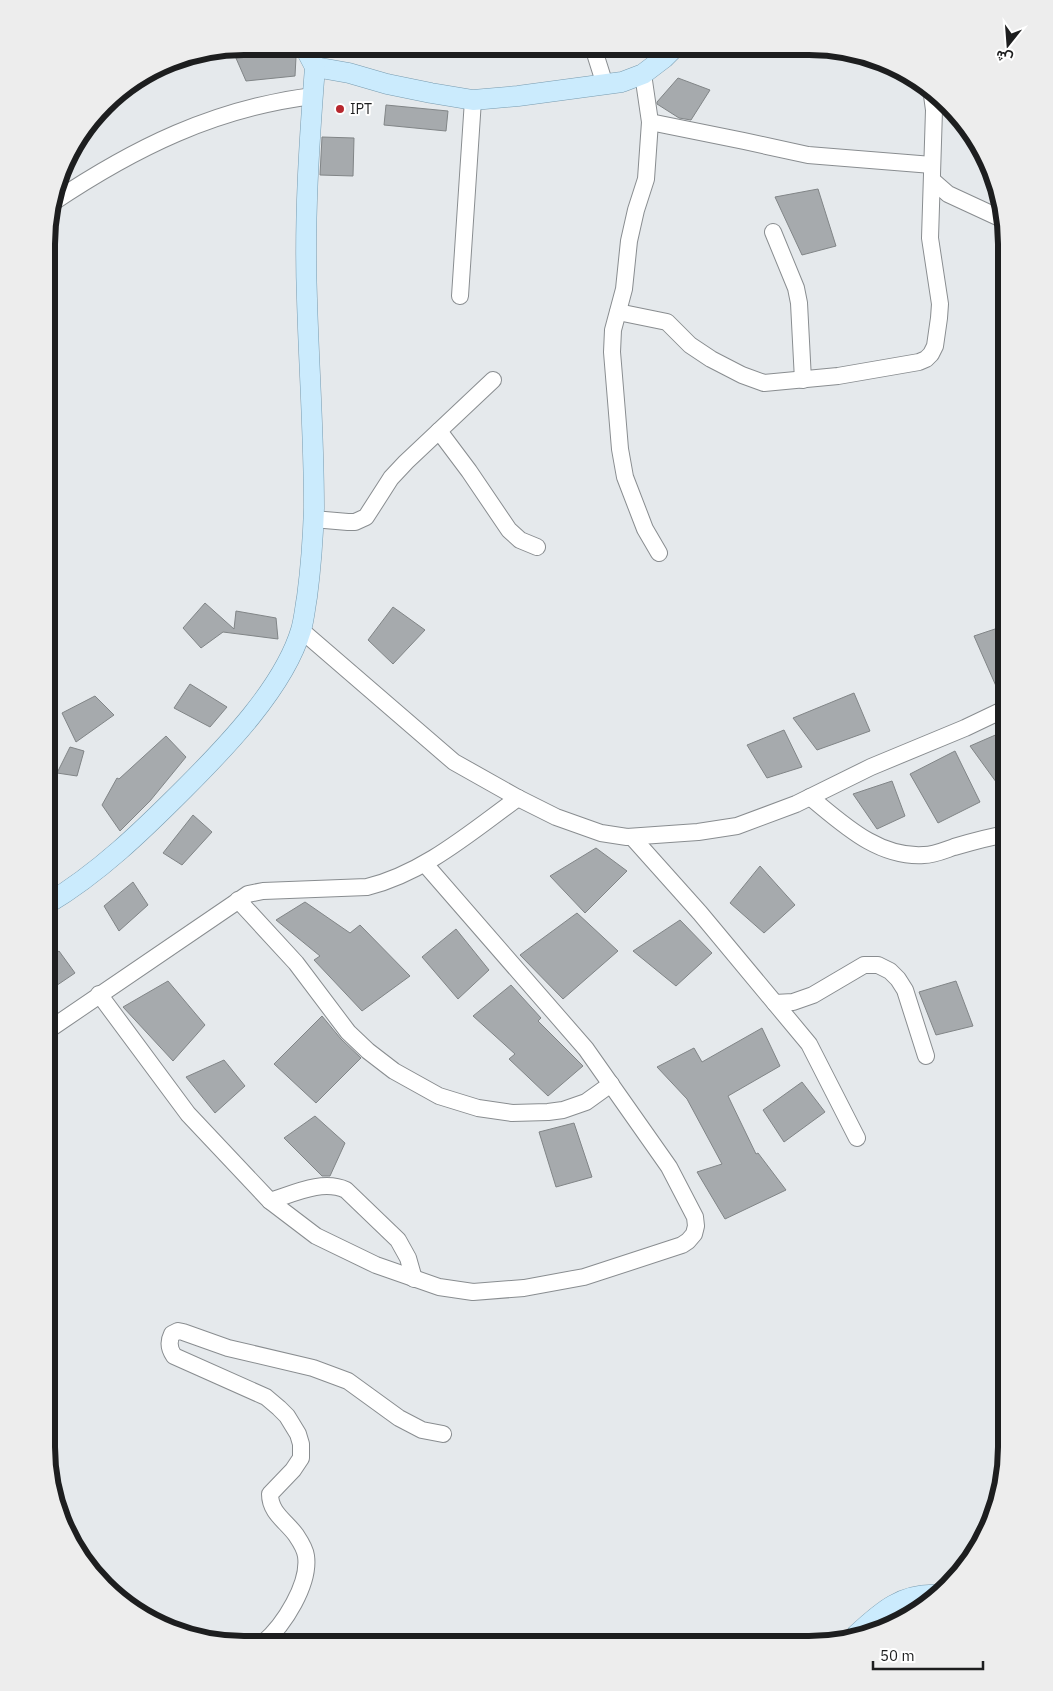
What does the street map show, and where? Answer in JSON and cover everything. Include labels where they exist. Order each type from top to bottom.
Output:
[{"type":"main road","points":[[55,899],[82,881],[135,838],[222,751],[248,720],[286,667],[302,630],[313,556],[314,519],[314,459],[306,297],[306,213],[315,67],[309,55]]},
{"type":"main road","points":[[315,67],[349,73],[387,84],[473,100],[622,82],[643,74],[667,55]]},
{"type":"main road","points":[[867,1627],[893,1605],[907,1598],[926,1596]]},
{"type":"street","points":[[596,55],[605,85]]},
{"type":"street","points":[[643,74],[650,122],[646,179],[630,233],[624,270],[624,289],[613,330],[612,352],[620,449],[625,477],[645,529],[659,553]]},
{"type":"street","points":[[61,197],[131,155],[202,122],[261,104],[313,96]]},
{"type":"street","points":[[460,296],[473,100]]},
{"type":"street","points":[[618,312],[667,322],[699,351],[725,367],[764,383],[838,376],[919,362],[926,359],[932,354],[937,334],[940,304],[931,249],[934,110],[932,101]]},
{"type":"street","points":[[650,122],[744,140],[808,156],[932,172],[953,196],[995,216]]},
{"type":"street","points":[[773,232],[796,288],[799,303],[803,380]]},
{"type":"street","points":[[314,519],[355,522],[366,517],[391,478],[493,380]]},
{"type":"street","points":[[439,431],[469,471],[508,530],[520,540],[537,547]]},
{"type":"street","points":[[302,630],[454,762],[556,817],[601,833],[632,837],[698,832],[738,826],[810,797],[871,767],[998,712]]},
{"type":"street","points":[[810,797],[845,825],[878,847],[897,854],[926,855],[998,835]]},
{"type":"street","points":[[55,1026],[248,894],[263,891],[367,887],[396,877],[425,864],[518,798]]},
{"type":"street","points":[[632,837],[700,912],[809,1044],[857,1138]]},
{"type":"street","points":[[100,994],[188,1114],[270,1202],[316,1236],[376,1265],[439,1287],[473,1292],[524,1288],[584,1277],[682,1245],[688,1241],[694,1234],[696,1226],[695,1217],[670,1167],[586,1049],[425,864]]},
{"type":"street","points":[[238,900],[296,963],[348,1032],[368,1051],[394,1071],[439,1096],[478,1108],[512,1113],[548,1112],[563,1110],[586,1102],[611,1084]]},
{"type":"street","points":[[775,1003],[793,1002],[813,995],[864,965],[878,965],[894,975],[905,990],[926,1056]]},
{"type":"street","points":[[270,1202],[304,1190],[326,1185],[337,1186],[346,1190],[398,1240],[408,1258],[414,1279]]},
{"type":"street","points":[[269,1636],[284,1620],[305,1574],[306,1554],[302,1543],[273,1510],[270,1502],[270,1494],[299,1463],[302,1454],[298,1434],[279,1408],[266,1397],[174,1356],[169,1342],[172,1334],[178,1331],[183,1332],[228,1348],[312,1368],[348,1381],[398,1418],[422,1430],[443,1434]]},
{"type":"building","points":[[235,55],[295,55],[295,76],[246,81]]},
{"type":"building","points":[[678,78],[710,90],[691,120],[679,118],[657,104]]},
{"type":"building","points":[[386,105],[448,111],[446,131],[384,125]]},
{"type":"building","points":[[322,137],[354,138],[353,176],[320,175]]},
{"type":"building","points":[[818,189],[836,246],[802,255],[775,197]]},
{"type":"building","points":[[205,603],[234,629],[236,611],[276,618],[278,639],[223,632],[201,648],[183,628]]},
{"type":"building","points":[[393,607],[425,630],[393,664],[368,640]]},
{"type":"building","points":[[998,628],[998,685],[996,686],[974,636]]},
{"type":"building","points":[[190,684],[227,707],[210,727],[174,708]]},
{"type":"building","points":[[854,693],[870,731],[817,750],[793,718]]},
{"type":"building","points":[[95,696],[114,715],[76,742],[62,713]]},
{"type":"building","points":[[784,730],[802,767],[767,778],[747,745]]},
{"type":"building","points":[[998,734],[998,785],[970,746]]},
{"type":"building","points":[[166,736],[186,757],[150,801],[120,831],[102,805],[117,778],[119,779]]},
{"type":"building","points":[[70,747],[84,751],[77,776],[57,773]]},
{"type":"building","points":[[955,751],[980,802],[938,823],[910,774]]},
{"type":"building","points":[[892,781],[905,816],[877,829],[853,794]]},
{"type":"building","points":[[193,815],[212,832],[182,865],[163,853]]},
{"type":"building","points":[[596,848],[627,871],[585,913],[550,876]]},
{"type":"building","points":[[760,866],[795,905],[764,933],[730,903]]},
{"type":"building","points":[[133,882],[148,905],[119,931],[104,906]]},
{"type":"building","points":[[305,902],[350,933],[360,925],[410,976],[362,1011],[314,960],[320,956],[276,920]]},
{"type":"building","points":[[577,913],[618,951],[563,999],[520,955]]},
{"type":"building","points":[[680,920],[712,953],[676,986],[633,951]]},
{"type":"building","points":[[456,929],[489,970],[458,999],[422,957]]},
{"type":"building","points":[[59,951],[75,973],[55,987],[55,954]]},
{"type":"building","points":[[168,981],[205,1025],[173,1061],[123,1007]]},
{"type":"building","points":[[956,981],[973,1026],[936,1035],[919,992]]},
{"type":"building","points":[[511,985],[541,1018],[538,1021],[583,1066],[548,1096],[509,1059],[515,1054],[473,1016]]},
{"type":"building","points":[[322,1016],[341,1039],[361,1058],[316,1103],[274,1064]]},
{"type":"building","points":[[762,1028],[780,1066],[728,1096],[756,1154],[758,1153],[786,1190],[725,1219],[697,1172],[722,1164],[687,1099],[657,1067],[694,1048],[702,1062]]},
{"type":"building","points":[[224,1060],[245,1086],[215,1113],[186,1077]]},
{"type":"building","points":[[802,1082],[825,1112],[784,1142],[763,1110]]},
{"type":"building","points":[[315,1116],[345,1143],[330,1176],[322,1176],[284,1138]]},
{"type":"building","points":[[574,1123],[592,1177],[556,1187],[539,1132]]},
{"type":"place","name":"IPT","points":[[340,109]]}]
